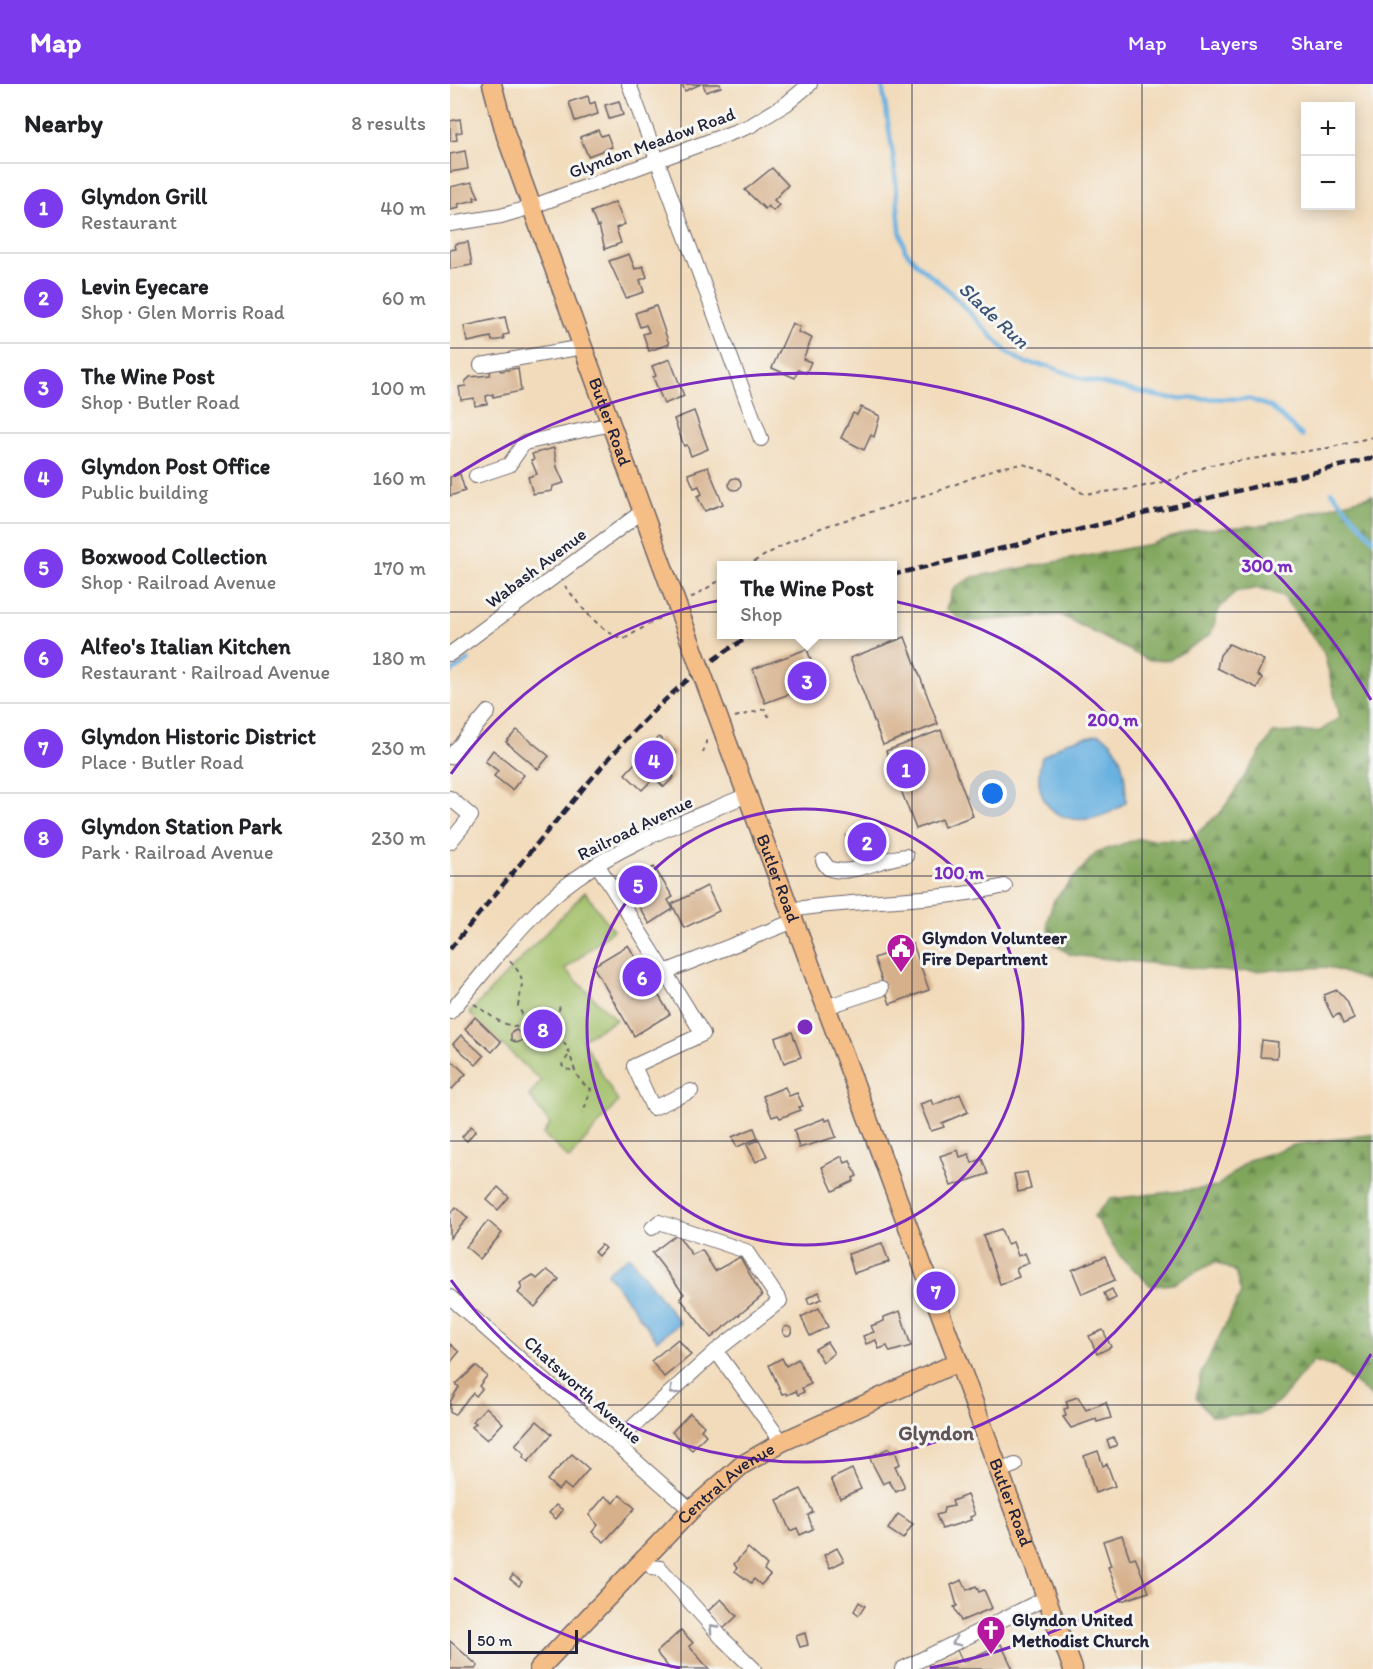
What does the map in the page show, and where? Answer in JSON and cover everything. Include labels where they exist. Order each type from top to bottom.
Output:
[{"type":"main road","name":"Butler Road","points":[[492,84],[506,136],[531,207],[725,736],[958,1362],[1007,1468],[1046,1598],[1073,1669]]},
{"type":"main road","name":"Central Avenue","points":[[539,1669],[691,1510],[742,1465],[782,1442],[958,1362]]},
{"type":"street","points":[[629,84],[760,439]]},
{"type":"street","name":"Glyndon Meadow Road","points":[[450,224],[501,216],[531,207],[750,126],[786,104],[810,84]]},
{"type":"street","points":[[481,365],[583,347]]},
{"type":"street","points":[[476,476],[509,465],[524,443],[611,424]]},
{"type":"street","name":"Wabash Avenue","points":[[450,654],[643,511]]},
{"type":"street","points":[[450,757],[488,712]]},
{"type":"street","name":"Railroad Avenue","points":[[450,1012],[549,901],[597,864],[747,795]]},
{"type":"street","points":[[450,798],[471,816],[450,842]]},
{"type":"street","points":[[823,861],[828,868],[845,872],[890,857],[906,856]]},
{"type":"street","points":[[597,864],[704,1035],[634,1066],[653,1108],[691,1091]]},
{"type":"street","points":[[665,972],[792,915],[836,903],[954,897],[1005,886]]},
{"type":"street","points":[[826,1007],[881,989]]},
{"type":"street","points":[[615,1443],[716,1352],[780,1301],[746,1251],[659,1222],[652,1228]]},
{"type":"street","name":"Chatsworth Avenue","points":[[450,1297],[691,1510]]},
{"type":"street","points":[[716,1352],[782,1442]]},
{"type":"street","points":[[644,1560],[652,1567],[660,1568],[723,1639],[754,1669]]},
{"type":"street","points":[[902,1669],[1046,1598]]},
{"type":"path","points":[[755,561],[823,527],[940,490],[998,468],[1023,464],[1052,474],[1084,494],[1131,489],[1176,479],[1210,465],[1328,448],[1373,437]]},
{"type":"path","points":[[683,603],[717,582]]},
{"type":"path","points":[[570,592],[614,636],[624,639],[665,615]]},
{"type":"path","points":[[502,952],[521,975],[523,989],[519,1011],[533,1029]]},
{"type":"path","points":[[463,998],[489,1012],[501,1022],[559,1038],[572,1070],[583,1085],[591,1089],[583,1113]]},
{"type":"path","points":[[533,1029],[542,1027],[555,1019],[560,1002]]},
{"type":"path","points":[[568,1056],[562,1062],[562,1068],[572,1070]]},
{"type":"green space","points":[[1373,495],[1373,983],[1328,967],[1233,972],[1071,955],[1051,942],[1047,921],[1054,900],[1097,852],[1138,839],[1189,840],[1222,811],[1273,733],[1320,731],[1340,717],[1324,653],[1283,596],[1259,588],[1235,592],[1219,609],[1211,634],[1170,660],[1148,660],[1060,615],[965,622],[946,609],[954,588],[973,577],[1151,544],[1194,530],[1265,525]]},
{"type":"green space","points":[[585,892],[613,930],[565,969],[616,1020],[582,1039],[618,1102],[569,1159],[543,1134],[550,1124],[529,1096],[541,1081],[469,1013]]},
{"type":"green space","points":[[1373,1134],[1373,1398],[1336,1368],[1313,1361],[1280,1401],[1260,1414],[1211,1416],[1196,1397],[1201,1374],[1241,1293],[1235,1271],[1215,1262],[1173,1284],[1151,1286],[1120,1256],[1094,1216],[1110,1199],[1216,1187],[1249,1160],[1294,1145]]},
{"type":"water","points":[[1099,734],[1113,745],[1122,763],[1126,802],[1110,812],[1093,818],[1076,819],[1062,816],[1050,808],[1042,795],[1039,778],[1042,757],[1066,742]]},
{"type":"water","points":[[629,1256],[680,1323],[657,1340],[607,1273]]},
{"type":"building","points":[[682,84],[701,84],[685,91]]},
{"type":"building","points":[[703,84],[720,84],[721,87],[706,92]]},
{"type":"building","points":[[588,96],[590,104],[595,102],[598,114],[575,121],[569,102]]},
{"type":"building","points":[[619,101],[623,115],[609,119],[605,105]]},
{"type":"building","points":[[460,119],[462,132],[456,133],[457,140],[450,141],[450,121]]},
{"type":"building","points":[[598,130],[601,136],[607,134],[612,147],[588,156],[580,137]]},
{"type":"building","points":[[465,151],[468,169],[450,172],[450,154]]},
{"type":"building","points":[[772,168],[788,185],[774,200],[779,205],[773,211],[768,206],[765,209],[745,190]]},
{"type":"building","points":[[472,182],[479,197],[458,204],[459,208],[450,210],[450,187]]},
{"type":"building","points":[[615,202],[625,224],[616,228],[621,243],[605,249],[599,226],[597,227],[591,212]]},
{"type":"building","points":[[468,242],[472,265],[450,269],[450,250],[456,249],[455,244]]},
{"type":"building","points":[[629,254],[635,269],[643,266],[647,277],[640,280],[644,292],[626,298],[609,261]]},
{"type":"building","points":[[656,306],[669,344],[649,351],[643,334],[649,332],[646,325],[640,327],[635,313]]},
{"type":"building","points":[[505,317],[509,334],[503,335],[504,339],[492,341],[491,337],[468,342],[464,326]]},
{"type":"building","points":[[792,323],[800,327],[798,332],[812,338],[803,359],[811,362],[806,373],[798,370],[795,378],[772,368]]},
{"type":"building","points":[[670,359],[684,396],[664,404],[653,377],[656,376],[652,366]]},
{"type":"building","points":[[497,368],[501,371],[518,368],[521,391],[493,397],[493,394],[486,396],[487,404],[475,406],[474,398],[461,400],[459,387],[466,386],[465,382],[470,377],[490,375],[491,369]]},
{"type":"building","points":[[861,407],[880,416],[874,437],[871,435],[864,450],[841,438],[853,413],[857,415]]},
{"type":"building","points":[[694,411],[708,449],[691,456],[687,445],[684,446],[674,419]]},
{"type":"building","points":[[554,448],[557,467],[564,483],[553,486],[552,491],[533,494],[528,477],[537,474],[531,460],[534,460],[532,454]]},
{"type":"building","points":[[708,467],[723,504],[705,511],[697,496],[702,494],[699,486],[694,488],[688,474]]},
{"type":"building","points":[[460,474],[465,491],[450,496],[450,477]]},
{"type":"building","points":[[735,478],[741,484],[735,490],[729,484]]},
{"type":"building","points":[[905,637],[938,724],[883,745],[850,658]]},
{"type":"building","points":[[1229,644],[1264,660],[1257,675],[1262,678],[1257,688],[1217,668],[1220,655]]},
{"type":"building","points":[[807,649],[819,683],[765,703],[753,669]]},
{"type":"building","points":[[517,730],[549,756],[538,769],[506,742]]},
{"type":"building","points":[[941,730],[973,816],[944,827],[941,819],[916,829],[886,751]]},
{"type":"building","points":[[659,737],[676,753],[663,767],[674,777],[664,787],[654,778],[642,790],[625,774]]},
{"type":"building","points":[[493,750],[524,775],[512,790],[494,776],[498,771],[485,761]]},
{"type":"building","points":[[880,824],[888,847],[853,859],[846,836]]},
{"type":"building","points":[[654,867],[673,897],[668,900],[673,909],[650,924],[625,885]]},
{"type":"building","points":[[707,886],[719,911],[684,928],[672,904]]},
{"type":"building","name":"Glyndon Volunteer Fire Department","points":[[913,944],[929,990],[890,1004],[874,958]]},
{"type":"building","points":[[628,945],[670,1014],[634,1036],[593,966]]},
{"type":"building","points":[[1337,990],[1347,1001],[1354,1019],[1343,1024],[1339,1014],[1333,1017],[1324,999],[1324,995]]},
{"type":"building","points":[[475,1017],[501,1042],[492,1052],[465,1029]]},
{"type":"building","points":[[516,1030],[522,1034],[523,1040],[517,1043],[511,1040],[511,1033]]},
{"type":"building","points":[[792,1032],[801,1057],[784,1063],[775,1038]]},
{"type":"building","points":[[461,1035],[484,1056],[476,1065],[453,1044]]},
{"type":"building","points":[[1262,1040],[1278,1042],[1277,1058],[1260,1057]]},
{"type":"building","points":[[450,1059],[466,1074],[452,1089],[450,1088]]},
{"type":"building","points":[[785,1087],[789,1096],[797,1093],[803,1106],[799,1107],[801,1110],[780,1118],[778,1115],[772,1117],[763,1096]]},
{"type":"building","points":[[960,1094],[968,1112],[942,1123],[944,1127],[931,1131],[920,1104],[932,1100],[934,1105]]},
{"type":"building","points":[[825,1118],[826,1121],[830,1119],[836,1137],[799,1148],[794,1130]]},
{"type":"building","points":[[471,1126],[476,1130],[467,1141],[462,1137]]},
{"type":"building","points":[[754,1128],[758,1138],[737,1147],[732,1137]]},
{"type":"building","points":[[759,1140],[767,1156],[756,1162],[747,1145]]},
{"type":"building","points":[[958,1150],[960,1157],[969,1154],[972,1163],[982,1159],[988,1174],[951,1186],[940,1156]]},
{"type":"building","points":[[842,1156],[845,1163],[850,1161],[857,1176],[853,1178],[854,1181],[833,1191],[822,1167]]},
{"type":"building","points":[[1027,1172],[1031,1189],[1018,1192],[1014,1174]]},
{"type":"building","points":[[498,1187],[509,1197],[498,1210],[487,1200]]},
{"type":"building","points":[[456,1207],[468,1218],[450,1238],[450,1214]]},
{"type":"building","points":[[488,1221],[502,1233],[480,1259],[466,1247]]},
{"type":"building","points":[[1001,1229],[1007,1244],[1013,1242],[1018,1256],[1025,1253],[1029,1263],[1016,1268],[1019,1277],[1000,1284],[983,1235]]},
{"type":"building","points":[[677,1234],[692,1255],[702,1250],[715,1271],[740,1257],[762,1296],[711,1338],[680,1298],[684,1294],[652,1253]]},
{"type":"building","points":[[882,1243],[889,1262],[854,1273],[848,1254]]},
{"type":"building","points":[[601,1245],[605,1248],[598,1256],[594,1252]]},
{"type":"building","points":[[1105,1256],[1115,1280],[1082,1294],[1072,1270]]},
{"type":"building","points":[[547,1270],[559,1279],[535,1307],[518,1293],[522,1288],[520,1283],[533,1275],[537,1279]]},
{"type":"building","points":[[1112,1289],[1116,1298],[1108,1302],[1104,1293]]},
{"type":"building","points":[[819,1292],[822,1299],[809,1304],[807,1298]]},
{"type":"building","points":[[819,1308],[828,1327],[810,1336],[801,1317]]},
{"type":"building","points":[[900,1311],[911,1346],[890,1352],[887,1346],[879,1349],[876,1340],[866,1344],[863,1336],[874,1332],[871,1326],[884,1321],[884,1317]]},
{"type":"building","points":[[787,1327],[791,1331],[787,1335],[783,1331]]},
{"type":"building","points":[[1103,1330],[1111,1347],[1097,1354],[1089,1336]]},
{"type":"building","points":[[678,1339],[691,1355],[664,1377],[651,1361]]},
{"type":"building","points":[[827,1342],[834,1353],[823,1362],[815,1349]]},
{"type":"building","points":[[450,1344],[459,1352],[450,1363]]},
{"type":"building","points":[[782,1358],[786,1366],[798,1359],[811,1384],[802,1388],[804,1392],[798,1395],[796,1391],[787,1395],[782,1394],[769,1365]]},
{"type":"building","points":[[476,1366],[487,1376],[479,1386],[482,1389],[476,1396],[473,1393],[454,1415],[450,1412],[450,1402],[459,1387],[456,1384]]},
{"type":"building","points":[[1078,1397],[1086,1410],[1106,1402],[1111,1418],[1097,1422],[1096,1419],[1071,1428],[1063,1417],[1066,1416],[1064,1409],[1068,1408],[1066,1401]]},
{"type":"building","points":[[486,1407],[503,1423],[487,1440],[472,1427],[476,1423],[473,1421]]},
{"type":"building","points":[[690,1413],[704,1426],[701,1430],[706,1435],[692,1450],[672,1432]]},
{"type":"building","points":[[537,1421],[552,1434],[528,1462],[523,1457],[525,1454],[515,1445]]},
{"type":"building","points":[[1113,1437],[1117,1445],[1110,1448],[1107,1440]]},
{"type":"building","points":[[889,1448],[891,1453],[895,1451],[900,1464],[895,1466],[904,1485],[904,1488],[896,1492],[889,1481],[883,1484],[870,1457]]},
{"type":"building","points":[[1098,1451],[1103,1466],[1107,1464],[1115,1486],[1095,1493],[1084,1456]]},
{"type":"building","points":[[572,1454],[589,1469],[571,1490],[564,1484],[558,1490],[547,1480]]},
{"type":"building","points":[[852,1469],[861,1489],[840,1498],[831,1479]]},
{"type":"building","points":[[801,1489],[813,1512],[808,1515],[813,1529],[800,1535],[797,1528],[790,1531],[777,1500]]},
{"type":"building","points":[[620,1495],[635,1508],[604,1542],[592,1532],[598,1525],[589,1515],[605,1496],[614,1503]]},
{"type":"building","points":[[967,1495],[975,1515],[970,1517],[971,1520],[942,1529],[936,1515],[943,1513],[944,1508],[954,1506],[952,1501]]},
{"type":"building","points":[[556,1505],[563,1510],[556,1519],[549,1513]]},
{"type":"building","points":[[898,1514],[913,1524],[903,1539],[888,1529]]},
{"type":"building","points":[[1122,1535],[1130,1559],[1135,1557],[1149,1592],[1121,1601],[1108,1567],[1111,1566],[1103,1541]]},
{"type":"building","points":[[748,1548],[767,1565],[764,1570],[770,1575],[761,1585],[754,1579],[751,1583],[735,1571],[737,1568],[734,1564]]},
{"type":"building","points":[[837,1548],[844,1561],[830,1568],[824,1555]]},
{"type":"building","points":[[513,1575],[522,1582],[519,1586],[510,1579]]},
{"type":"building","points":[[962,1580],[967,1590],[976,1586],[979,1592],[984,1590],[992,1608],[961,1621],[954,1607],[957,1606],[951,1585]]},
{"type":"building","points":[[721,1599],[737,1616],[723,1629],[708,1611]]},
{"type":"building","points":[[859,1602],[865,1606],[859,1615],[854,1611]]},
{"type":"building","points":[[681,1630],[693,1643],[689,1646],[709,1669],[670,1669],[659,1656],[657,1652]]},
{"type":"building","points":[[805,1633],[808,1645],[800,1647],[796,1636]]},
{"type":"building","points":[[450,1641],[478,1666],[475,1669],[450,1669]]},
{"type":"building","name":"Glyndon United Methodist Church","points":[[1001,1644],[1013,1669],[931,1669],[928,1664],[957,1650],[963,1662]]},
{"type":"waterway","name":"Slade Run","points":[[882,84],[894,162],[900,230],[905,250],[919,266],[946,288],[1007,352],[1025,363],[1048,366],[1086,380],[1166,398],[1249,399],[1271,407],[1302,436]]},
{"type":"waterway","name":"Slade Run","points":[[1332,492],[1373,539]]},
{"type":"waterway","points":[[450,673],[469,660]]},
{"type":"railway","points":[[897,574],[1373,458]]},
{"type":"railway","points":[[450,949],[630,735],[701,669],[746,639]]},
{"type":"place","name":"The Wine Post","points":[[807,681]]},
{"type":"place","name":"Glyndon Post Office","points":[[654,760]]},
{"type":"place","name":"Glyndon Grill","points":[[906,769]]},
{"type":"place","name":"Levin Eyecare","points":[[867,842]]},
{"type":"place","name":"Boxwood Collection","points":[[638,885]]},
{"type":"place","name":"Glyndon Volunteer Fire Department","points":[[901,974]]},
{"type":"place","name":"Alfeo's Italian Kitchen","points":[[642,977]]},
{"type":"place","name":"Glyndon Station Park","points":[[543,1029]]},
{"type":"place","name":"Glyndon Historic District","points":[[936,1291]]},
{"type":"place","name":"Glyndon United Methodist Church","points":[[991,1656]]},
{"type":"district","name":"Glyndon","points":[[936,1432]]}]
